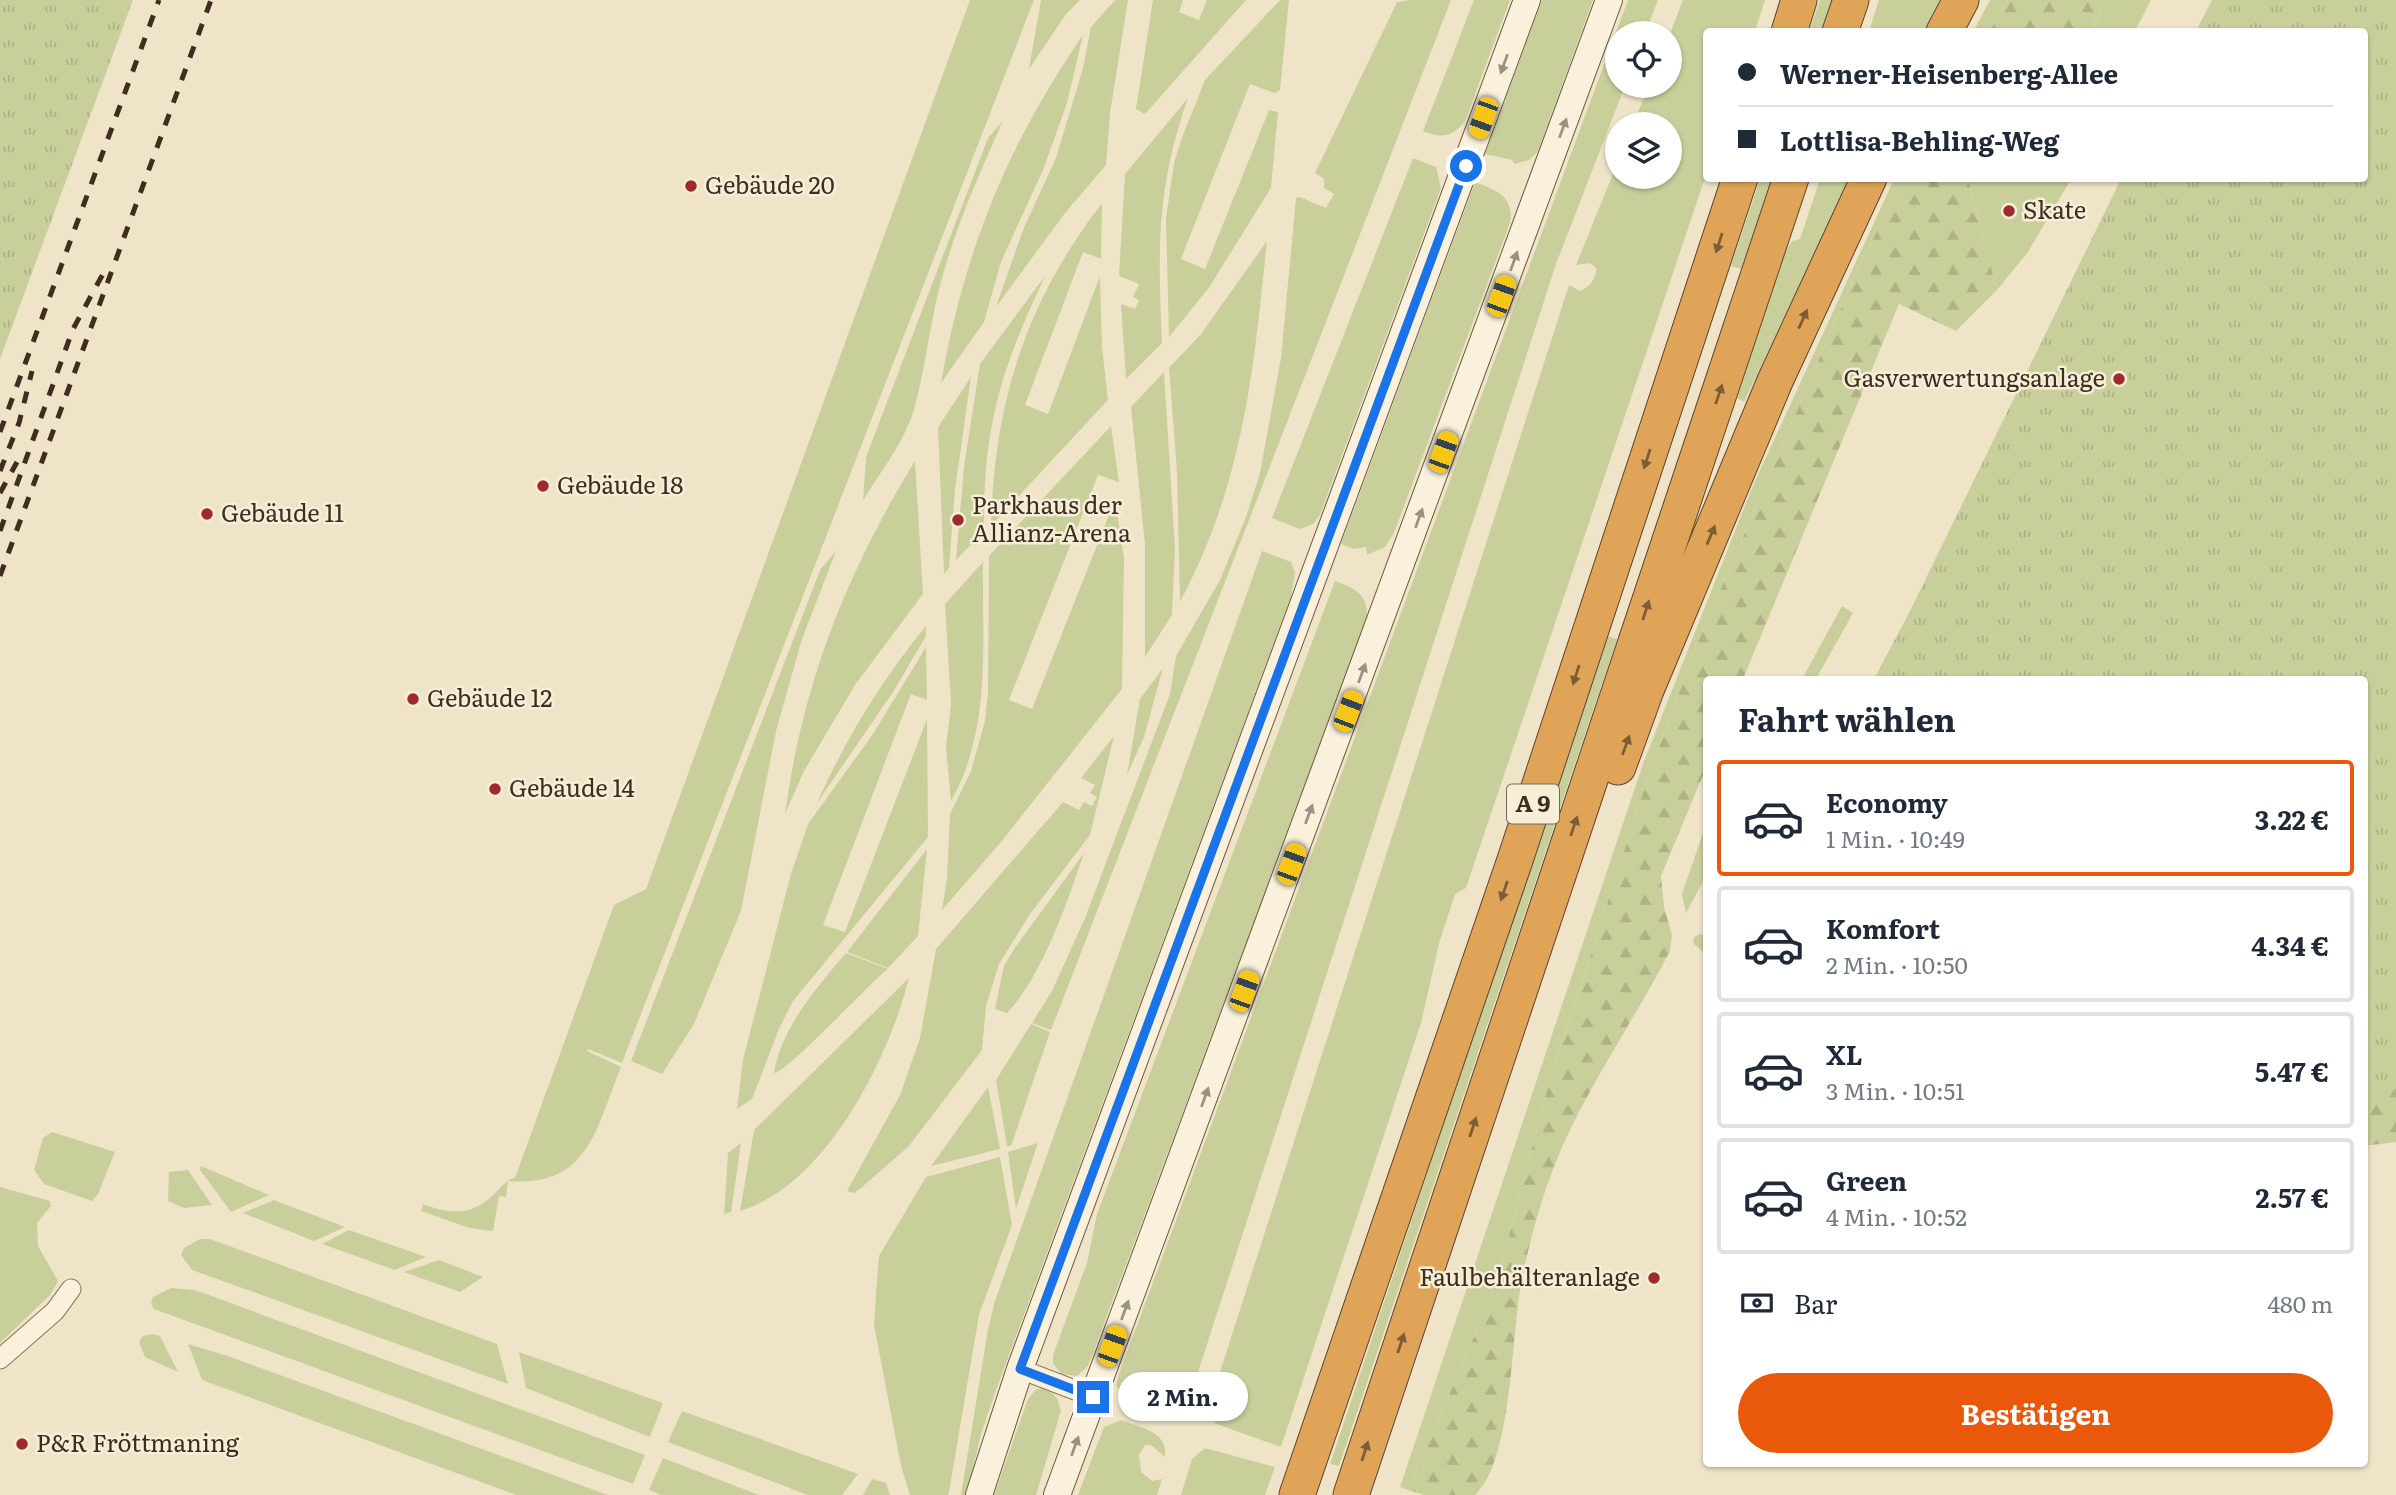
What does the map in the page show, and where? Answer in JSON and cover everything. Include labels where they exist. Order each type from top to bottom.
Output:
[{"type":"highway","points":[[1790,28],[1799,0]]},
{"type":"highway","points":[[1841,28],[1851,0]]},
{"type":"highway","points":[[1946,28],[1961,0]]},
{"type":"highway","name":"A 9","points":[[1297,1495],[1515,860],[1739,182]]},
{"type":"highway","name":"A 9","points":[[1351,1495],[1790,182]]},
{"type":"highway","points":[[1536,937],[1574,896],[1613,781],[1681,605],[1775,381],[1867,182]]},
{"type":"street","points":[[979,1495],[1020,1369],[1527,0]]},
{"type":"street","points":[[1057,1495],[1609,0]]},
{"type":"street","points":[[0,1359],[55,1311],[71,1289]]},
{"type":"street","points":[[1020,1369],[1093,1397]]},
{"type":"green space","points":[[0,0],[133,0],[0,359]]},
{"type":"green space","points":[[970,0],[1034,0],[622,1063],[588,1049],[587,1051],[621,1067],[596,1132],[586,1150],[573,1164],[556,1175],[535,1181],[508,1181],[515,1178],[614,905],[646,889]]},
{"type":"green space","points":[[1041,0],[1080,0],[1066,14],[1029,69]]},
{"type":"green space","points":[[1115,0],[1128,0],[1110,113],[1106,165],[1065,213],[996,307],[1023,230],[1056,158],[1083,68],[1091,27]]},
{"type":"green space","points":[[1153,0],[1183,0],[1179,12],[1199,20],[1207,0],[1246,0],[1145,114],[1136,109]]},
{"type":"green space","points":[[1280,0],[1289,0],[1280,90],[1275,93],[1250,84],[1181,259],[1205,269],[1269,110],[1278,112],[1271,188],[1208,289],[1169,337],[1166,218],[1174,163],[1183,135],[1205,80]]},
{"type":"green space","points":[[1451,0],[1051,1030],[1032,1023],[1052,991],[1085,918],[1170,694],[1176,656],[1220,580],[1246,517],[1260,473],[1281,358],[1296,198],[1300,197],[1326,208],[1334,194],[1324,188],[1324,179],[1315,173],[1397,2]]},
{"type":"green space","points":[[1474,0],[1510,0],[1465,121],[1446,135],[1430,134],[1423,131]]},
{"type":"green space","points":[[1542,0],[1593,0],[1538,151],[1529,160],[1515,164],[1512,160],[1485,154]]},
{"type":"green space","points":[[1628,0],[1658,0],[1650,21],[1620,21]]},
{"type":"green space","points":[[1683,0],[1765,0],[1756,28],[1703,28],[1704,182],[1466,888],[1455,894],[1440,940],[1421,1023],[1281,1447],[1216,1424],[1209,1411],[1211,1400],[1569,285],[1580,291],[1589,285],[1595,276],[1596,268],[1590,263],[1576,265],[1607,189],[1682,189],[1682,112],[1638,112],[1644,98],[1682,98],[1682,21],[1675,21]]},
{"type":"green space","points":[[1820,0],[1832,0],[1822,28],[1810,28]]},
{"type":"green space","points":[[1879,0],[1940,0],[1926,28],[1870,28]]},
{"type":"green space","points":[[1990,0],[2007,0],[1992,28],[1975,28]]},
{"type":"green space","points":[[2007,0],[2106,0],[2092,28],[1992,28]]},
{"type":"green space","points":[[2106,0],[2151,0],[2137,28],[2093,28]]},
{"type":"green space","points":[[2212,0],[2396,0],[2396,1089],[2368,1092],[2368,676],[1876,676],[2120,182],[2368,182],[2368,28],[2198,28]]},
{"type":"green space","points":[[1083,35],[1067,103],[1043,170],[1001,262],[984,322],[941,383],[962,289],[992,201],[1032,117]]},
{"type":"green space","points":[[1605,62],[1605,98],[1620,98],[1615,112],[1605,112],[1605,138],[1556,264],[1191,1394],[1185,1406],[1176,1410],[1167,1412],[1147,1409],[1121,1393],[1116,1385]]},
{"type":"green space","points":[[1188,98],[1170,161],[1162,219],[1162,343],[1126,379],[1121,304],[1135,309],[1139,300],[1133,297],[1139,284],[1119,276],[1125,174]]},
{"type":"green space","points":[[1003,121],[950,252],[912,415],[900,441],[863,501],[866,457],[988,138]]},
{"type":"green space","points":[[1413,158],[1436,167],[1441,188],[1320,515],[1313,524],[1300,529],[1272,518]]},
{"type":"green space","points":[[1475,182],[1497,192],[1507,201],[1511,214],[1510,223],[1394,533],[1385,547],[1367,555],[1366,547],[1354,549],[1341,544]]},
{"type":"green space","points":[[1759,182],[1771,182],[1741,269],[1731,266]]},
{"type":"green space","points":[[1819,182],[1850,182],[1744,402],[1737,398],[1783,255],[1792,241],[1800,239]]},
{"type":"green space","points":[[1893,182],[1904,182],[1861,261],[1695,649],[1648,777],[1547,1090],[1496,1286],[1408,1490],[1400,1487],[1644,761],[1752,488]]},
{"type":"green space","points":[[1904,182],[1969,182],[1997,290],[1956,331],[1899,304],[1744,676],[1703,676],[1703,775],[1661,876],[1664,907],[1672,935],[1670,951],[1583,1105],[1548,1183],[1522,1279],[1509,1394],[1497,1454],[1487,1478],[1475,1495],[1424,1495],[1408,1490],[1496,1286],[1547,1090],[1648,777],[1695,649],[1861,261]]},
{"type":"green space","name":"Skate","points":[[1969,182],[2069,182],[2028,252],[1997,290]]},
{"type":"green space","points":[[1102,203],[1101,259],[1083,252],[1025,405],[1048,414],[1100,276],[1102,347],[1108,400],[991,526],[999,437],[1007,395],[1019,355],[1053,278]]},
{"type":"green space","points":[[1267,241],[1250,382],[1232,470],[1202,557],[1180,602],[1177,472],[1169,368],[1201,334]]},
{"type":"green space","points":[[1045,276],[1017,341],[998,399],[987,460],[984,531],[956,560],[964,466],[980,364]]},
{"type":"green space","points":[[1164,372],[1175,548],[1172,615],[1145,657],[1145,545],[1131,407]]},
{"type":"green space","points":[[971,377],[955,490],[949,568],[944,574],[938,427]]},
{"type":"green space","points":[[1111,426],[1119,482],[1098,475],[1009,700],[1032,709],[1115,500],[1124,558],[1122,689],[1001,842],[942,910],[947,878],[950,814],[971,771],[985,721],[988,692],[989,556]]},
{"type":"green space","points":[[915,461],[923,594],[855,685],[804,771],[785,814],[803,719],[831,630],[868,545]]},
{"type":"green space","points":[[836,551],[802,639],[776,731],[741,911],[694,1024],[662,1074],[631,1061],[820,570]]},
{"type":"green space","points":[[1262,551],[1291,562],[1295,573],[1291,597],[996,1390],[981,1434],[967,1495],[961,1495],[995,1301]]},
{"type":"green space","points":[[983,562],[983,654],[979,715],[964,773],[951,801],[946,747],[951,704],[945,604]]},
{"type":"green space","points":[[1335,581],[1360,594],[1366,604],[1367,620],[1088,1366],[1077,1376],[1061,1374],[1053,1363],[1053,1355],[1087,1263],[1097,1214]]},
{"type":"green space","points":[[1842,606],[1853,613],[1818,676],[1804,676]]},
{"type":"green space","points":[[926,626],[926,636],[893,692],[817,803],[866,711]]},
{"type":"green space","points":[[1607,636],[1617,639],[1339,1466],[1330,1464]]},
{"type":"green space","points":[[926,647],[927,700],[911,694],[823,925],[845,932],[927,719],[928,837],[793,1001],[779,1029],[752,1099],[737,1109],[743,1060],[791,874],[808,824],[873,734]]},
{"type":"green space","points":[[1163,668],[1144,737],[1127,775],[1140,699]]},
{"type":"green space","points":[[1114,736],[1090,835],[1030,914],[999,964],[986,1006],[982,1050],[909,1146],[861,1188],[854,1193],[847,1191],[900,1095],[920,1038],[936,949],[1063,802],[1079,810],[1084,802],[1092,806],[1097,797],[1090,793],[1095,785],[1081,778]]},
{"type":"green space","points":[[1703,833],[1703,882],[1686,913],[1682,894]]},
{"type":"green space","points":[[927,849],[918,936],[888,968],[847,952]]},
{"type":"green space","points":[[1084,853],[1053,938],[1032,979],[1007,1013],[995,1009],[1004,966]]},
{"type":"green space","points":[[1703,935],[1703,952],[1693,943],[1694,937]]},
{"type":"green space","points":[[846,953],[888,969],[795,1059],[774,1073],[778,1056],[792,1024],[812,994]]},
{"type":"green space","points":[[909,978],[900,1010],[869,1080],[826,1147],[800,1175],[771,1197],[740,1211],[754,1130]]},
{"type":"green space","points":[[2396,1010],[2396,1142],[2368,1146],[2368,1019]]},
{"type":"green space","points":[[1031,1024],[1050,1032],[1011,1146],[1007,1146],[996,1080]]},
{"type":"green space","points":[[988,1087],[1000,1149],[931,1166]]},
{"type":"green space","points":[[52,1132],[115,1152],[98,1194],[92,1201],[44,1184],[34,1170],[43,1138]]},
{"type":"green space","points":[[741,1143],[731,1212],[724,1214],[728,1153]]},
{"type":"green space","points":[[1038,1143],[1016,1209],[1008,1152]]},
{"type":"green space","points":[[1000,1157],[1012,1225],[979,1315],[949,1492],[948,1495],[910,1495],[901,1466],[874,1325],[879,1256],[926,1177]]},
{"type":"green space","points":[[201,1166],[269,1195],[231,1212],[200,1170]]},
{"type":"green space","points":[[188,1170],[212,1205],[184,1208],[168,1201],[169,1172]]},
{"type":"green space","points":[[508,1181],[506,1197],[499,1196],[493,1231],[469,1228],[421,1211],[423,1204],[445,1210],[463,1211],[481,1204]]},
{"type":"green space","points":[[0,1187],[50,1201],[51,1206],[37,1223],[38,1246],[58,1281],[50,1295],[0,1343]]},
{"type":"green space","points":[[274,1200],[345,1227],[314,1241],[243,1213]]},
{"type":"green space","points":[[349,1230],[426,1257],[395,1270],[322,1244]]},
{"type":"green space","points":[[200,1239],[210,1239],[497,1344],[508,1384],[192,1270],[181,1255],[184,1248]]},
{"type":"green space","points":[[439,1260],[483,1277],[460,1292],[404,1272]]},
{"type":"green space","points":[[171,1288],[195,1290],[645,1455],[633,1484],[154,1309],[151,1304],[153,1297]]},
{"type":"green space","points":[[143,1336],[160,1336],[178,1372],[145,1357],[139,1342]]},
{"type":"green space","points":[[188,1344],[231,1357],[608,1495],[517,1495],[500,1489],[202,1380]]},
{"type":"green space","points":[[519,1352],[663,1403],[650,1437],[526,1388]]},
{"type":"green space","points":[[1046,1388],[1057,1398],[1061,1411],[1036,1495],[994,1495],[1028,1399],[1036,1389]]},
{"type":"green space","points":[[682,1411],[858,1474],[842,1495],[808,1495],[668,1442]]},
{"type":"green space","points":[[1121,1420],[1145,1428],[1162,1441],[1165,1457],[1151,1445],[1145,1445],[1139,1455],[1141,1472],[1152,1481],[1162,1479],[1157,1495],[1078,1495],[1104,1427]]},
{"type":"green space","points":[[1205,1448],[1275,1467],[1265,1495],[1181,1495],[1192,1459]]},
{"type":"green space","points":[[663,1458],[759,1495],[661,1495],[649,1490]]},
{"type":"green space","points":[[872,1479],[886,1483],[890,1495],[863,1495]]},
{"type":"railway","points":[[0,432],[159,0]]},
{"type":"railway","points":[[0,576],[211,0]]},
{"type":"railway","points":[[0,531],[73,329],[104,272]]},
{"type":"railway","points":[[0,471],[19,423],[32,371]]},
{"type":"railway","points":[[0,493],[17,462]]},
{"type":"place","name":"Gebäude 20","points":[[691,186]]},
{"type":"place","name":"Skate","points":[[2009,211]]},
{"type":"place","name":"Gasverwertungsanlage","points":[[2119,379]]},
{"type":"place","name":"Gebäude 18","points":[[543,486]]},
{"type":"place","name":"Gebäude 11","points":[[207,514]]},
{"type":"place","name":"Parkhaus der Allianz-Arena","points":[[958,520]]},
{"type":"place","name":"Gebäude 12","points":[[413,699]]},
{"type":"place","name":"Gebäude 14","points":[[495,789]]},
{"type":"place","name":"Faulbehälteranlage","points":[[1654,1278]]},
{"type":"place","name":"P&R Fröttmaning","points":[[22,1444]]},
{"type":"route","points":[[1093,1397],[1020,1369],[1466,166]]}]
